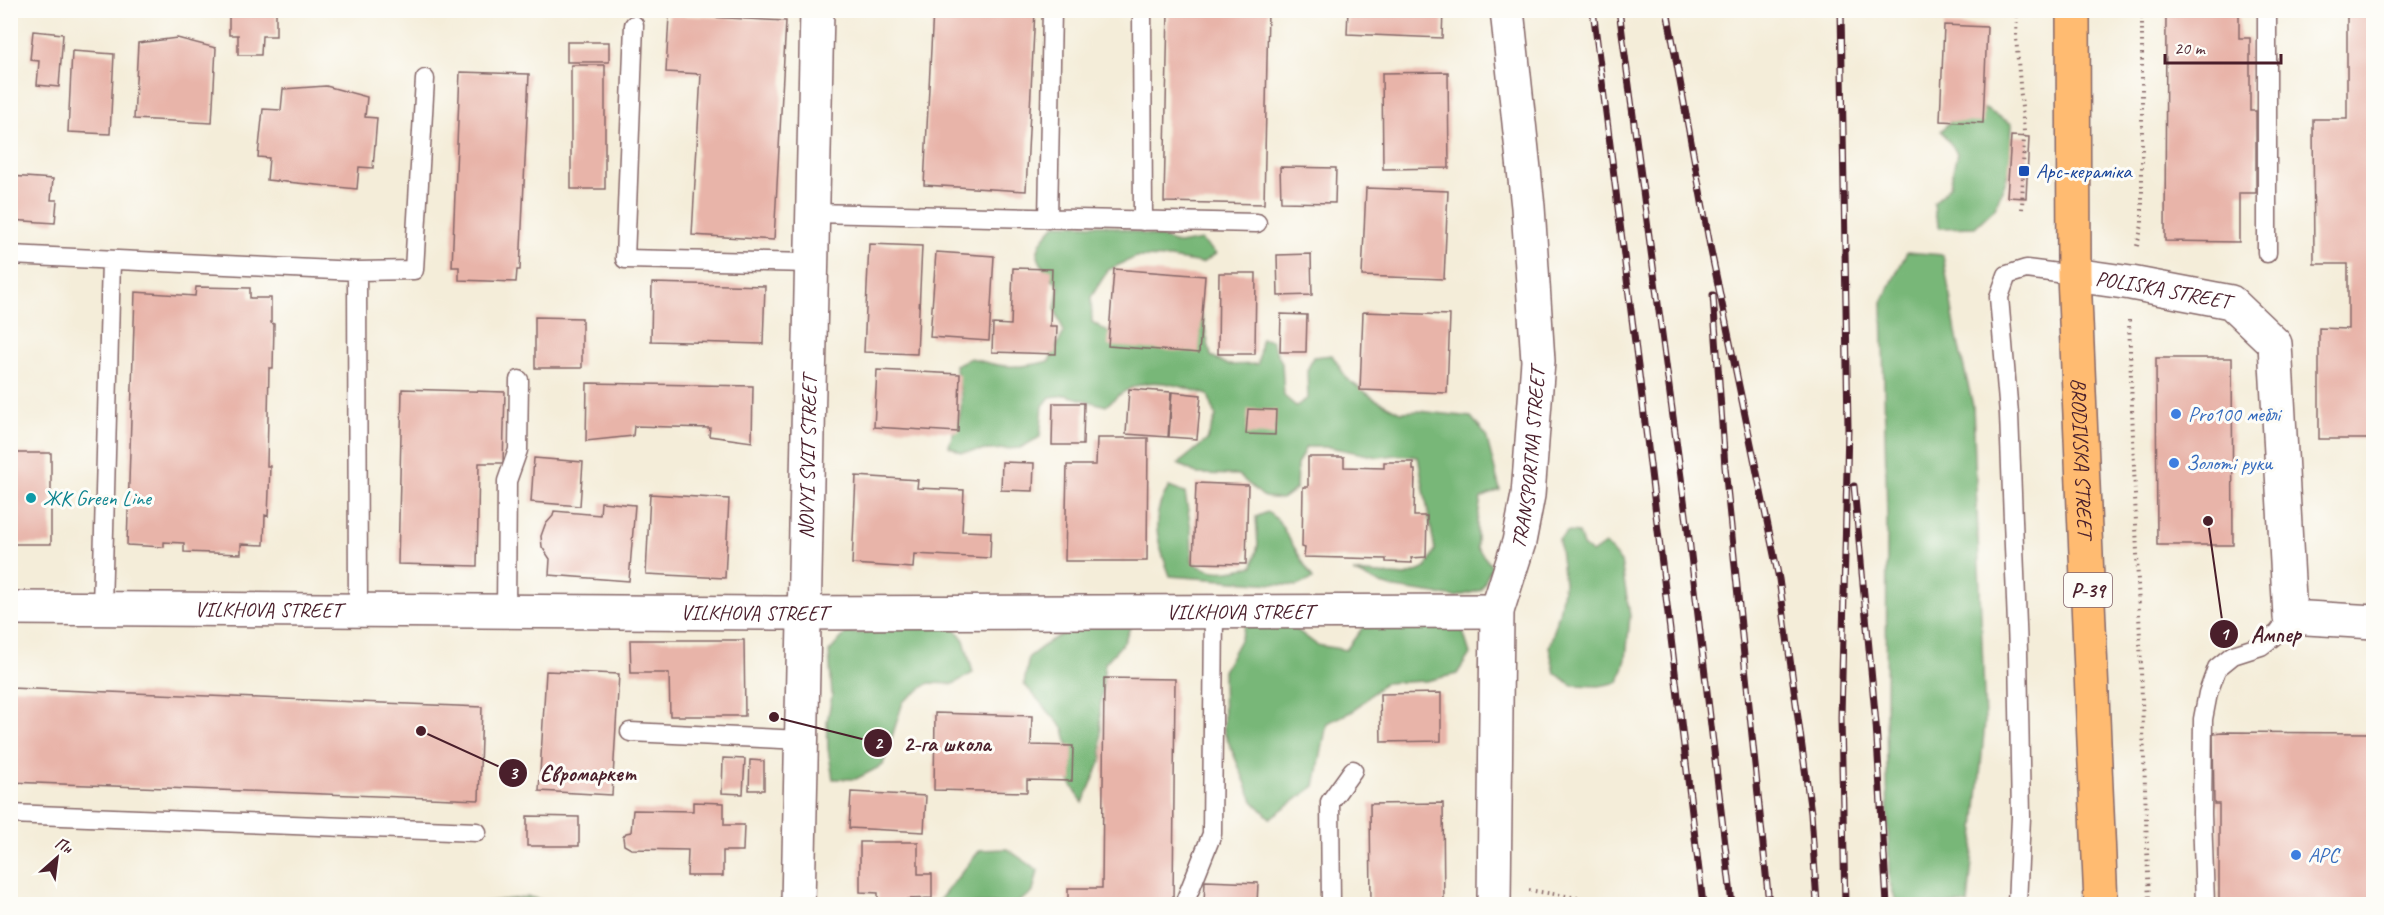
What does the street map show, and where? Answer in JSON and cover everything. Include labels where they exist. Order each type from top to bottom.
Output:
[{"type":"main road","name":"BRODIVSKA STREET","points":[[2073,10],[2074,275],[2101,904]]},
{"type":"street","name":"NOVYI SVIT STREET","points":[[798,904],[817,10]]},
{"type":"street","name":"TRANSPORTNA STREET","points":[[1494,894],[1497,610],[1519,542],[1528,495],[1538,361],[1528,207],[1507,10]]},
{"type":"street","name":"POLISKA STREET","points":[[2074,275],[2231,302],[2275,344],[2290,617]]},
{"type":"street","name":"VILKHOVA STREET","points":[[10,608],[803,613],[1497,610]]},
{"type":"street","points":[[2290,617],[2373,622]]},
{"type":"lane","points":[[1048,219],[1052,10]]},
{"type":"lane","points":[[1142,10],[1143,221]]},
{"type":"lane","points":[[2267,10],[2267,253]]},
{"type":"lane","points":[[634,25],[625,259],[811,263]]},
{"type":"lane","points":[[10,255],[357,271],[414,270],[425,79]]},
{"type":"lane","points":[[812,213],[1257,223]]},
{"type":"lane","points":[[102,608],[111,260]]},
{"type":"lane","points":[[2017,904],[2021,817],[2018,652],[2009,414],[1999,297],[2007,275],[2026,269],[2074,275]]},
{"type":"lane","points":[[357,271],[358,610]]},
{"type":"lane","points":[[506,611],[507,481],[518,450],[519,380]]},
{"type":"lane","points":[[1184,904],[1212,834],[1214,612]]},
{"type":"lane","points":[[2205,904],[2202,814],[2203,743],[2208,693],[2217,668],[2233,655],[2261,646],[2278,633],[2290,617]]},
{"type":"lane","points":[[630,732],[801,740]]},
{"type":"lane","points":[[1331,904],[1330,802],[1353,770]]},
{"type":"lane","points":[[10,814],[477,832]]},
{"type":"path","points":[[2017,10],[2016,37],[2024,132],[2022,211]]},
{"type":"path","points":[[2136,250],[2142,225],[2142,10]]},
{"type":"path","points":[[2129,316],[2149,904]]},
{"type":"path","points":[[1494,894],[1578,898],[1579,904]]},
{"type":"green space","points":[[1985,109],[2012,124],[2010,169],[1995,208],[1975,227],[1940,228],[1935,215],[1934,203],[1950,186],[1957,153],[1941,131],[1960,111]]},
{"type":"green space","points":[[1056,224],[1105,225],[1163,238],[1179,244],[1201,240],[1216,254],[1202,263],[1170,258],[1136,257],[1108,270],[1091,297],[1092,322],[1111,334],[1201,311],[1211,356],[1228,365],[1258,364],[1261,339],[1271,340],[1282,363],[1284,396],[1296,406],[1308,398],[1307,371],[1313,357],[1332,355],[1347,379],[1375,399],[1400,412],[1419,411],[1471,417],[1486,435],[1500,490],[1481,498],[1477,523],[1477,548],[1492,566],[1481,590],[1456,597],[1388,587],[1353,572],[1406,576],[1426,568],[1435,550],[1418,457],[1396,455],[1378,457],[1329,447],[1306,447],[1297,465],[1296,489],[1282,499],[1264,497],[1238,475],[1198,474],[1178,464],[1207,440],[1216,416],[1208,395],[1179,386],[1154,382],[1142,384],[1119,395],[1106,406],[1066,395],[1050,397],[1043,406],[1040,437],[1020,448],[961,452],[949,446],[961,408],[955,365],[971,358],[991,364],[1010,366],[1049,361],[1064,332],[1055,309],[1059,286],[1044,269],[1038,255],[1041,242]]},
{"type":"green space","points":[[1907,252],[1943,255],[1957,338],[1973,406],[1985,722],[1968,904],[1897,904],[1889,880],[1886,716],[1887,516],[1882,302]]},
{"type":"green space","points":[[1169,487],[1185,493],[1191,529],[1192,561],[1199,566],[1221,571],[1253,566],[1258,545],[1256,517],[1267,512],[1278,520],[1313,579],[1297,586],[1170,576],[1157,530],[1159,509]]},
{"type":"green space","points":[[1567,532],[1579,533],[1583,546],[1592,553],[1605,544],[1621,562],[1630,616],[1626,659],[1619,682],[1599,686],[1572,685],[1555,673],[1549,647],[1559,614],[1564,583],[1559,540]]},
{"type":"green space","points":[[1444,606],[1462,628],[1470,654],[1457,674],[1426,681],[1384,683],[1353,711],[1327,723],[1315,786],[1270,818],[1253,801],[1224,731],[1223,671],[1240,640],[1247,620],[1290,625],[1317,645],[1346,650],[1364,626]]},
{"type":"green space","points":[[896,621],[952,624],[964,640],[973,673],[953,684],[929,683],[903,702],[883,765],[856,779],[833,779],[828,749],[827,722],[832,696],[829,652],[846,633],[879,631]]},
{"type":"green space","points":[[1132,623],[1124,642],[1105,663],[1100,710],[1102,758],[1083,803],[1069,781],[1070,753],[1064,729],[1024,684],[1029,657],[1076,626]]},
{"type":"green space","points":[[1007,849],[1038,870],[1033,892],[1015,904],[936,904],[980,850]]},
{"type":"green space","points":[[529,897],[557,904],[471,904]]},
{"type":"building","points":[[229,10],[276,10],[276,36],[262,36],[261,55],[238,55],[238,35],[229,35]]},
{"type":"building","points":[[933,10],[1035,10],[1026,191],[924,185]]},
{"type":"building","points":[[1168,10],[1268,10],[1264,204],[1164,202]]},
{"type":"building","points":[[1348,10],[1443,10],[1442,38],[1347,34]]},
{"type":"building","points":[[2166,10],[2239,10],[2239,38],[2250,38],[2250,111],[2256,111],[2256,193],[2239,193],[2239,242],[2165,241]]},
{"type":"building","points":[[2347,10],[2373,10],[2373,439],[2319,439],[2319,328],[2348,329],[2348,264],[2314,264],[2313,119],[2347,119]]},
{"type":"building","points":[[669,15],[786,21],[774,240],[692,235],[701,74],[666,72]]},
{"type":"building","points":[[1944,25],[1987,27],[1983,123],[1940,121]]},
{"type":"building","points":[[33,31],[63,34],[59,87],[37,85],[39,61],[30,60]]},
{"type":"building","points":[[177,38],[216,48],[212,123],[134,119],[138,43]]},
{"type":"building","points":[[567,42],[609,42],[609,62],[567,62]]},
{"type":"building","points":[[72,51],[114,54],[110,134],[68,132]]},
{"type":"building","points":[[571,65],[605,65],[605,189],[571,189]]},
{"type":"building","points":[[460,72],[529,74],[520,270],[517,270],[516,282],[459,280],[459,267],[452,267]]},
{"type":"building","points":[[1448,72],[1449,168],[1383,169],[1382,73]]},
{"type":"building","points":[[326,86],[367,97],[365,117],[377,118],[373,168],[359,167],[357,189],[267,180],[269,158],[258,157],[263,109],[281,110],[283,89]]},
{"type":"building","points":[[2011,136],[2029,137],[2026,198],[2007,197]]},
{"type":"building","points":[[1280,167],[1336,168],[1335,203],[1281,202]]},
{"type":"building","points":[[10,176],[53,179],[51,200],[57,200],[55,223],[10,220]]},
{"type":"building","points":[[1366,188],[1448,191],[1444,279],[1362,276]]},
{"type":"building","points":[[869,244],[922,246],[917,354],[864,352]]},
{"type":"building","points":[[936,252],[994,256],[989,341],[930,337]]},
{"type":"building","points":[[1311,254],[1312,295],[1278,296],[1277,255]]},
{"type":"building","points":[[1013,268],[1052,269],[1050,326],[1057,326],[1056,354],[992,352],[993,324],[1011,325]]},
{"type":"building","points":[[1114,269],[1205,276],[1199,353],[1108,346]]},
{"type":"building","points":[[1219,273],[1256,273],[1255,354],[1218,354]]},
{"type":"building","points":[[652,283],[765,286],[763,344],[651,341]]},
{"type":"building","points":[[196,287],[250,288],[250,298],[271,298],[271,323],[274,324],[273,368],[269,368],[268,516],[265,515],[264,545],[241,544],[241,554],[184,552],[184,543],[164,542],[164,547],[127,545],[135,292],[195,296]]},
{"type":"building","points":[[1363,312],[1450,315],[1447,393],[1360,390]]},
{"type":"building","points":[[1281,314],[1307,315],[1306,352],[1280,352]]},
{"type":"building","points":[[535,317],[582,318],[582,368],[535,368]]},
{"type":"building","points":[[2156,358],[2232,358],[2233,545],[2157,545]]},
{"type":"building","points":[[877,370],[960,374],[958,432],[874,427]]},
{"type":"building","points":[[587,383],[753,386],[752,442],[709,436],[710,428],[634,426],[633,436],[586,441]]},
{"type":"building","points":[[402,389],[505,392],[503,463],[479,463],[477,566],[398,564]]},
{"type":"building","points":[[1129,389],[1171,392],[1168,437],[1126,434]]},
{"type":"building","points":[[1172,392],[1201,395],[1197,439],[1169,437]]},
{"type":"building","points":[[1053,403],[1084,403],[1083,445],[1052,445]]},
{"type":"building","points":[[1248,409],[1276,410],[1275,435],[1246,434]]},
{"type":"building","points":[[1097,438],[1148,438],[1147,561],[1065,561],[1067,465],[1096,465]]},
{"type":"building","name":"ЖК Green Line","points":[[10,453],[51,453],[51,544],[10,544]]},
{"type":"building","points":[[1308,457],[1344,457],[1344,467],[1384,468],[1384,462],[1413,462],[1413,470],[1415,470],[1414,516],[1427,516],[1426,557],[1411,558],[1412,563],[1386,562],[1386,559],[1304,557],[1305,548],[1302,547],[1303,487],[1308,487]]},
{"type":"building","points":[[534,458],[583,462],[580,506],[531,502]]},
{"type":"building","points":[[1002,462],[1034,463],[1033,491],[1001,490]]},
{"type":"building","points":[[856,476],[918,480],[917,488],[964,490],[962,531],[991,532],[990,558],[914,554],[913,568],[852,564]]},
{"type":"building","points":[[1196,483],[1248,485],[1246,564],[1193,563]]},
{"type":"building","points":[[650,494],[729,499],[725,578],[646,574]]},
{"type":"building","points":[[601,502],[635,505],[629,581],[549,575],[550,559],[542,547],[541,536],[554,511],[600,515]]},
{"type":"building","points":[[630,640],[744,640],[745,716],[670,716],[669,673],[631,673]]},
{"type":"building","points":[[546,671],[619,674],[612,795],[539,791]]},
{"type":"building","points":[[1104,678],[1175,679],[1173,904],[1068,904],[1068,888],[1102,888]]},
{"type":"building","points":[[10,688],[482,707],[479,800],[10,782]]},
{"type":"building","points":[[1441,693],[1441,741],[1381,742],[1380,694]]},
{"type":"building","points":[[935,713],[1032,716],[1031,745],[1073,746],[1072,781],[1027,780],[1027,792],[934,790]]},
{"type":"building","points":[[2213,733],[2373,733],[2373,904],[2219,904],[2219,804],[2214,804]]},
{"type":"building","points":[[723,758],[745,759],[743,794],[722,793]]},
{"type":"building","points":[[750,760],[764,761],[764,790],[749,790]]},
{"type":"building","points":[[851,792],[926,796],[924,832],[849,828]]},
{"type":"building","points":[[693,802],[724,803],[724,825],[744,825],[743,851],[723,851],[723,876],[687,876],[688,850],[631,849],[624,845],[623,837],[626,833],[631,832],[633,810],[693,811]]},
{"type":"building","points":[[1443,803],[1444,904],[1371,904],[1370,804]]},
{"type":"building","points":[[527,816],[579,817],[579,846],[527,846]]},
{"type":"building","points":[[860,842],[918,842],[918,874],[932,874],[932,898],[908,899],[907,904],[878,903],[878,893],[860,892]]},
{"type":"building","points":[[1205,881],[1258,883],[1257,904],[1204,904]]},
{"type":"railway","points":[[1593,10],[1703,904]]},
{"type":"railway","points":[[1619,10],[1688,530],[1732,904]]},
{"type":"railway","points":[[1667,10],[1710,246],[1779,579],[1811,813],[1817,904]]},
{"type":"railway","points":[[1841,10],[1848,428],[1841,718],[1845,904]]},
{"type":"railway","points":[[1713,295],[1725,467],[1769,904]]},
{"type":"railway","points":[[1854,486],[1876,724],[1887,904]]},
{"type":"place","name":"Арс-кераміка","points":[[2024,171]]},
{"type":"place","name":"Pro100 меблі","points":[[2176,414]]},
{"type":"place","name":"Золоті руки","points":[[2174,463]]},
{"type":"place","name":"ЖК Green Line","points":[[31,498]]},
{"type":"place","name":"Ампер","points":[[2208,521]]},
{"type":"place","name":"2-га школа","points":[[774,717]]},
{"type":"place","name":"Євромаркет","points":[[421,731]]},
{"type":"place","name":"АРС","points":[[2296,855]]}]
